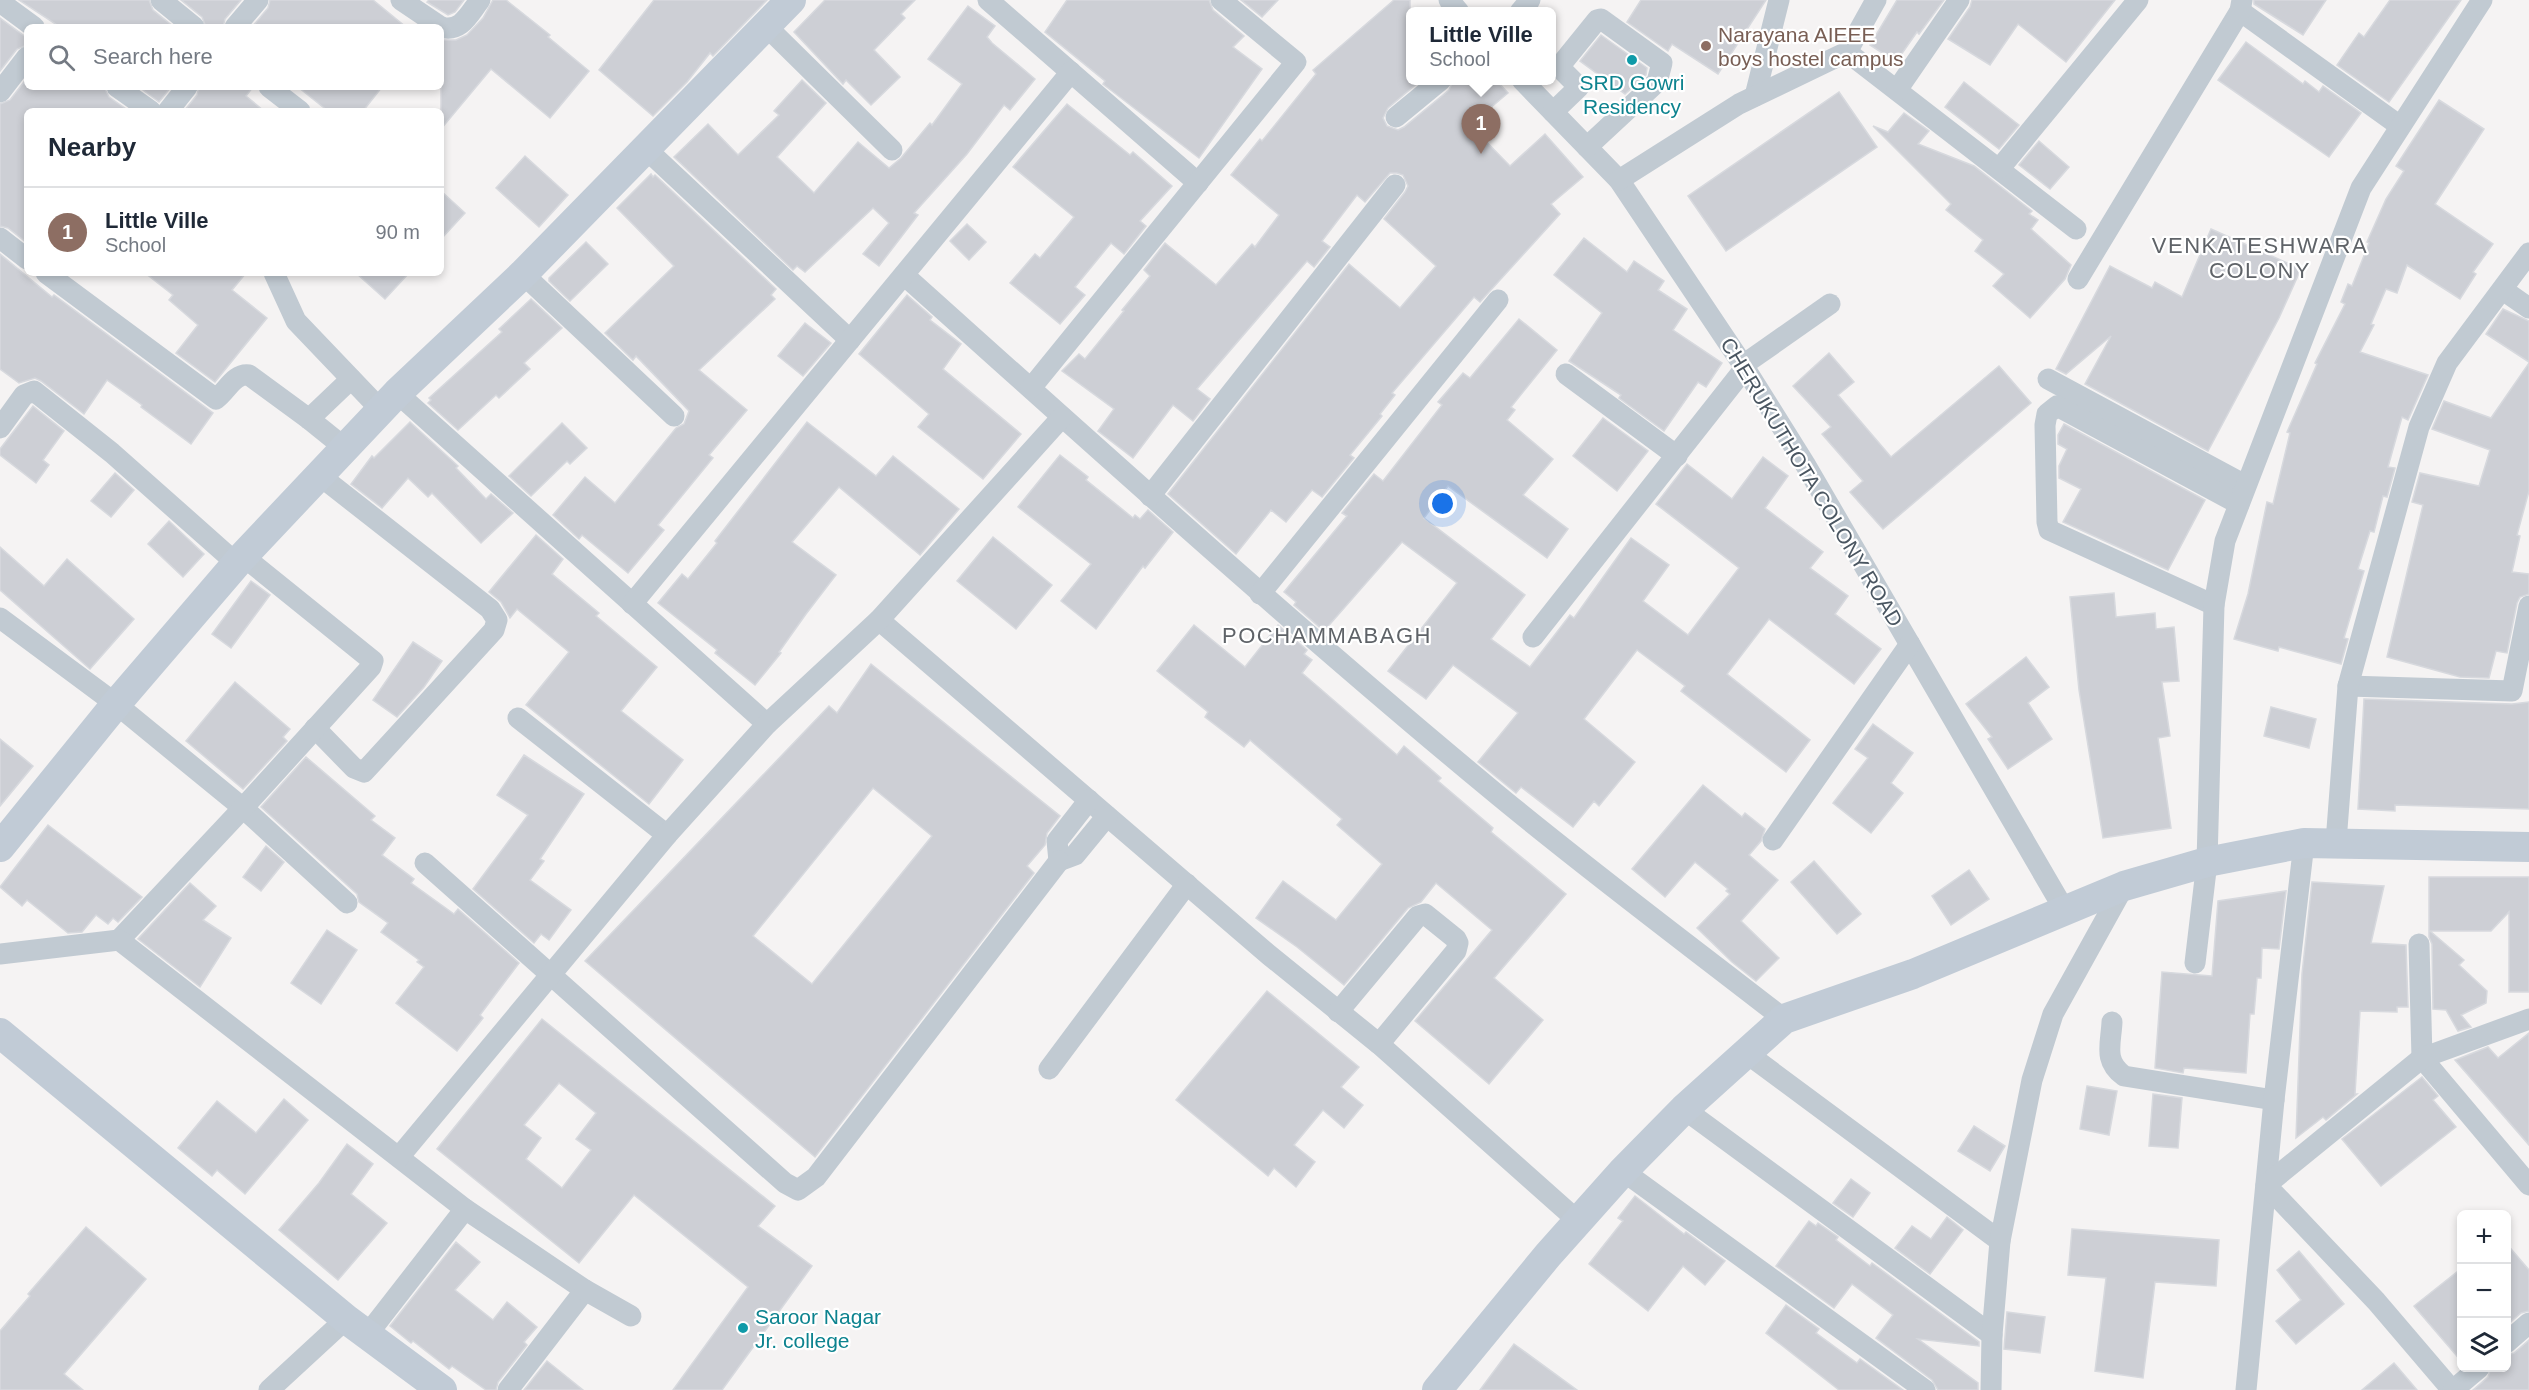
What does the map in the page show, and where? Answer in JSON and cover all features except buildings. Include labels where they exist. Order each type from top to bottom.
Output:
[{"type":"street","points":[[161,0],[190,24]]},
{"type":"street","points":[[238,24],[258,0]]},
{"type":"street","points":[[401,0],[437,24]]},
{"type":"street","points":[[444,28],[459,27],[480,0]]},
{"type":"street","points":[[0,847],[116,704],[240,560],[319,475],[389,401],[523,274],[791,0]]},
{"type":"street","points":[[988,0],[1198,183]]},
{"type":"street","points":[[1030,388],[1296,62],[1221,0]]},
{"type":"street","points":[[1755,96],[1779,0]]},
{"type":"street","points":[[1897,90],[1959,0]]},
{"type":"street","points":[[2000,168],[2138,0]]},
{"type":"street","points":[[2196,963],[2207,862],[2214,604],[2225,541],[2361,188],[2482,0]]},
{"type":"street","points":[[1619,180],[1739,104],[1847,52],[1873,1]]},
{"type":"street","points":[[0,2],[30,24]]},
{"type":"street","points":[[2078,279],[2241,6],[2400,126]]},
{"type":"street","points":[[1553,112],[1579,87],[1558,67],[1597,20],[1601,19],[1662,63],[1657,82],[1587,147]]},
{"type":"street","points":[[766,26],[892,150]]},
{"type":"street","points":[[1847,52],[2076,229]]},
{"type":"street","points":[[0,92],[24,61]]},
{"type":"street","points":[[632,604],[1071,72]]},
{"type":"street","points":[[1396,117],[1436,85]]},
{"type":"street","name":"CHERUKUTHOTA COLONY ROAD","points":[[1526,85],[1619,180],[1744,366],[1805,464],[2065,911]]},
{"type":"street","points":[[121,90],[147,108]]},
{"type":"street","points":[[170,108],[185,90]]},
{"type":"street","points":[[274,90],[296,108]]},
{"type":"street","points":[[646,149],[850,340]]},
{"type":"street","points":[[1150,496],[1395,185]]},
{"type":"street","points":[[0,238],[24,257]]},
{"type":"street","points":[[2336,842],[2348,686],[2419,427],[2447,363],[2529,253]]},
{"type":"street","points":[[523,274],[674,416]]},
{"type":"street","points":[[904,275],[1260,594],[1490,789],[1784,1019]]},
{"type":"street","points":[[50,276],[206,394],[216,399],[237,377],[242,374],[249,375],[345,448]]},
{"type":"street","points":[[275,276],[296,321],[351,379],[389,401],[632,604],[767,724]]},
{"type":"street","points":[[2503,290],[2529,308]]},
{"type":"street","points":[[1260,594],[1498,300]]},
{"type":"street","points":[[1533,637],[1677,456],[1744,366],[1830,304]]},
{"type":"street","points":[[1566,374],[1677,456]]},
{"type":"street","points":[[309,419],[351,379]]},
{"type":"street","points":[[2048,379],[2242,494]]},
{"type":"street","points":[[0,428],[24,394],[34,391],[240,560],[373,661],[371,666],[243,808],[119,940],[0,954]]},
{"type":"street","points":[[2214,604],[2049,530],[2045,446],[2047,414],[2057,406],[2242,494]]},
{"type":"street","points":[[399,1157],[667,835],[767,724],[879,620],[1062,417]]},
{"type":"street","points":[[315,728],[354,768],[364,772],[494,630],[497,620],[490,609],[319,475]]},
{"type":"street","points":[[2348,686],[2520,691],[2529,606]]},
{"type":"street","points":[[0,618],[116,704],[243,808],[346,903]]},
{"type":"street","points":[[879,620],[1187,884],[1379,1044],[1578,1221]]},
{"type":"street","points":[[1773,840],[1910,644]]},
{"type":"street","points":[[518,718],[667,835]]},
{"type":"street","points":[[1059,861],[1057,841],[1089,800]]},
{"type":"street","points":[[425,863],[785,1183],[798,1190],[816,1177],[1059,861],[1075,855],[1107,816]]},
{"type":"street","points":[[2246,1390],[2274,1101],[2304,843]]},
{"type":"street","points":[[1443,1388],[1578,1221],[1623,1171],[1683,1109],[1784,1019],[1913,974],[2124,886],[2207,862],[2304,843],[2529,847]]},
{"type":"street","points":[[1049,1069],[1187,884]]},
{"type":"street","points":[[1991,1390],[1992,1335],[2000,1241],[2032,1080],[2053,1014],[2124,886]]},
{"type":"street","points":[[1338,1012],[1418,916],[1425,914],[1431,918],[1456,939],[1458,943],[1456,951],[1379,1044]]},
{"type":"street","points":[[119,940],[465,1209],[585,1290],[631,1316]]},
{"type":"street","points":[[2419,944],[2422,1058],[2529,1185]]},
{"type":"street","points":[[2266,1185],[2422,1058],[2529,1019]]},
{"type":"street","points":[[2112,1022],[2109,1060],[2124,1076],[2274,1101]]},
{"type":"street","points":[[0,1033],[356,1327],[442,1390]]},
{"type":"street","points":[[1745,1052],[2000,1241]]},
{"type":"street","points":[[1683,1109],[1992,1335]]},
{"type":"street","points":[[1623,1171],[1925,1390]]},
{"type":"street","points":[[2266,1185],[2376,1301],[2453,1390],[2474,1372]]},
{"type":"street","points":[[269,1390],[356,1327],[465,1209]]},
{"type":"street","points":[[508,1390],[585,1290]]},
{"type":"street","points":[[2511,1339],[2529,1323]]},
{"type":"place","name":"Narayana AIEEE boys hostel campus","points":[[1706,46]]},
{"type":"place","name":"SRD Gowri Residency","points":[[1632,60]]},
{"type":"place","name":"Little Ville","points":[[1481,154]]},
{"type":"place","name":"Saroor Nagar Jr. college","points":[[743,1328]]},
{"type":"district","name":"VENKATESHWARA COLONY","points":[[2260,258]]},
{"type":"district","name":"POCHAMMABAGH","points":[[1327,635]]}]
